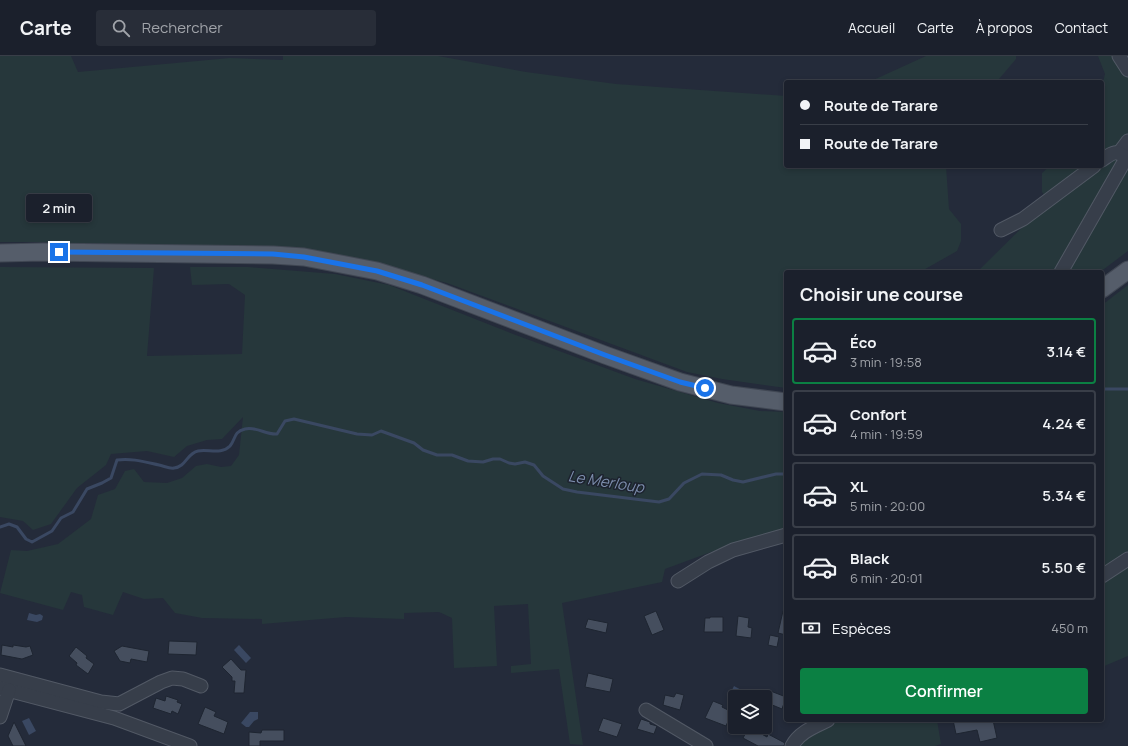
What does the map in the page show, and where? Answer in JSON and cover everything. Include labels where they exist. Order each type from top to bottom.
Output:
[{"type":"main road","points":[[0,253],[59,252],[273,254],[304,257],[346,264],[377,271],[422,285],[680,382],[731,395],[784,402]]},
{"type":"main road","points":[[1104,288],[1128,270]]},
{"type":"street","points":[[1119,56],[1128,70]]},
{"type":"street","points":[[1119,153],[1128,141]]},
{"type":"street","points":[[1062,270],[1124,162],[1125,157],[1119,153],[1112,153],[1104,159]]},
{"type":"street","points":[[1001,230],[1023,219],[1091,168]]},
{"type":"street","points":[[678,581],[708,562],[733,550],[784,536]]},
{"type":"street","points":[[1104,575],[1128,559]]},
{"type":"street","points":[[0,675],[190,746]]},
{"type":"street","points":[[0,716],[4,689],[119,704],[161,682],[172,678],[184,679],[202,686]]},
{"type":"street","points":[[646,710],[706,746]]},
{"type":"street","points":[[792,746],[802,734],[824,722]]},
{"type":"shaded area","points":[[0,56],[71,56],[78,72],[230,58],[283,60],[283,56],[438,56],[526,72],[616,84],[784,96],[784,168],[946,168],[949,209],[961,224],[961,241],[957,251],[924,270],[784,270],[784,388],[722,379],[687,372],[447,283],[346,257],[279,248],[0,242]]},
{"type":"shaded area","points":[[926,56],[1016,56],[1016,59],[999,80],[873,80]]},
{"type":"shaded area","points":[[1098,56],[1128,56],[1128,251],[1103,270],[979,270],[1049,201],[1042,192],[1042,173],[1048,168],[1104,168],[1104,80],[1105,74]]},
{"type":"shaded area","points":[[0,267],[154,268],[147,356],[242,354],[245,295],[229,284],[192,285],[190,267],[248,267],[335,274],[389,285],[513,334],[635,379],[718,403],[760,411],[784,412],[784,531],[711,552],[665,569],[662,582],[562,603],[583,745],[570,744],[559,669],[511,673],[511,666],[531,664],[528,604],[494,606],[497,666],[454,668],[452,618],[439,612],[404,613],[404,619],[346,617],[262,624],[262,619],[202,618],[175,613],[163,598],[144,599],[123,592],[113,615],[84,607],[82,595],[71,592],[63,610],[0,593],[11,550],[27,551],[58,544],[91,519],[98,495],[115,489],[125,471],[134,469],[144,482],[167,483],[182,478],[196,466],[207,464],[221,467],[231,466],[239,455],[243,417],[222,439],[207,440],[187,446],[174,457],[147,451],[111,454],[106,465],[77,488],[51,524],[33,530],[23,521],[0,517]]},
{"type":"shaded area","points":[[1128,285],[1128,553],[1104,566],[1104,303]]},
{"type":"shaded area","points":[[1128,566],[1128,656],[1104,666],[1104,582]]},
{"type":"shaded area","points":[[837,722],[937,722],[941,744],[935,746],[797,746],[807,737]]},
{"type":"water","points":[[29,613],[36,615],[40,614],[43,616],[42,620],[37,622],[27,620]]},
{"type":"water","points":[[239,645],[251,658],[246,663],[234,650]]},
{"type":"water","points":[[734,686],[741,690],[732,690]]},
{"type":"water","points":[[250,712],[258,712],[258,719],[249,727],[246,727],[241,723]]},
{"type":"water","points":[[29,718],[36,731],[29,735],[22,721]]},
{"type":"building","points":[[656,611],[664,630],[652,635],[644,616]]},
{"type":"building","points":[[783,611],[784,611],[784,634],[778,633]]},
{"type":"building","points":[[738,616],[749,618],[748,627],[752,628],[751,638],[736,636]]},
{"type":"building","points":[[723,617],[723,632],[704,632],[705,618]]},
{"type":"building","points":[[588,619],[608,623],[606,633],[585,628]]},
{"type":"building","points":[[770,635],[779,637],[777,647],[768,645]]},
{"type":"building","points":[[169,641],[197,642],[196,655],[168,654]]},
{"type":"building","points":[[2,645],[13,647],[13,645],[26,647],[30,646],[33,655],[22,659],[1,655]]},
{"type":"building","points":[[122,646],[149,651],[147,662],[131,659],[130,663],[120,661],[114,651]]},
{"type":"building","points":[[76,647],[94,664],[88,674],[76,665],[77,663],[69,656]]},
{"type":"building","points":[[231,659],[241,670],[246,670],[244,693],[234,693],[235,681],[232,681],[232,677],[222,667]]},
{"type":"building","points":[[588,673],[613,679],[610,692],[585,687]]},
{"type":"building","points":[[772,692],[784,696],[782,709],[772,705]]},
{"type":"building","points":[[676,693],[684,695],[680,710],[663,705],[665,695],[674,697]]},
{"type":"building","points":[[166,696],[178,700],[177,702],[182,704],[178,714],[172,711],[171,714],[153,708],[156,698],[165,701]]},
{"type":"building","points":[[713,701],[723,705],[722,707],[728,710],[728,721],[726,726],[705,718]]},
{"type":"building","points":[[205,707],[216,712],[214,716],[228,722],[224,734],[198,724]]},
{"type":"building","points":[[603,718],[622,724],[617,737],[598,731]]},
{"type":"building","points":[[641,719],[657,726],[654,734],[637,729]]},
{"type":"building","points":[[14,722],[26,746],[13,746],[8,736]]},
{"type":"building","points":[[953,722],[993,722],[997,738],[980,742],[977,730],[956,734]]},
{"type":"building","points":[[262,730],[284,730],[284,741],[260,741],[260,746],[249,746],[249,732],[261,733]]},
{"type":"building","points":[[745,734],[762,734],[767,737],[768,734],[785,743],[784,746],[758,746],[743,738]]},
{"type":"waterway","name":"Le Merloup","points":[[1104,389],[1128,389]]},
{"type":"waterway","name":"Le Merloup","points":[[0,527],[9,524],[17,527],[26,539],[32,542],[52,531],[61,518],[73,512],[87,489],[111,478],[117,460],[138,461],[174,468],[181,465],[194,452],[219,451],[226,449],[230,446],[238,432],[241,430],[249,428],[277,434],[285,421],[294,419],[357,434],[372,435],[381,431],[414,443],[423,450],[437,455],[452,455],[468,461],[483,462],[493,459],[500,459],[515,464],[525,462],[534,465],[543,476],[563,489],[659,502],[669,499],[684,483],[702,474],[721,475],[743,482],[776,474],[784,474]]},
{"type":"route","points":[[59,252],[273,254],[304,257],[346,264],[377,271],[422,285],[605,355],[680,382],[705,388]]}]
